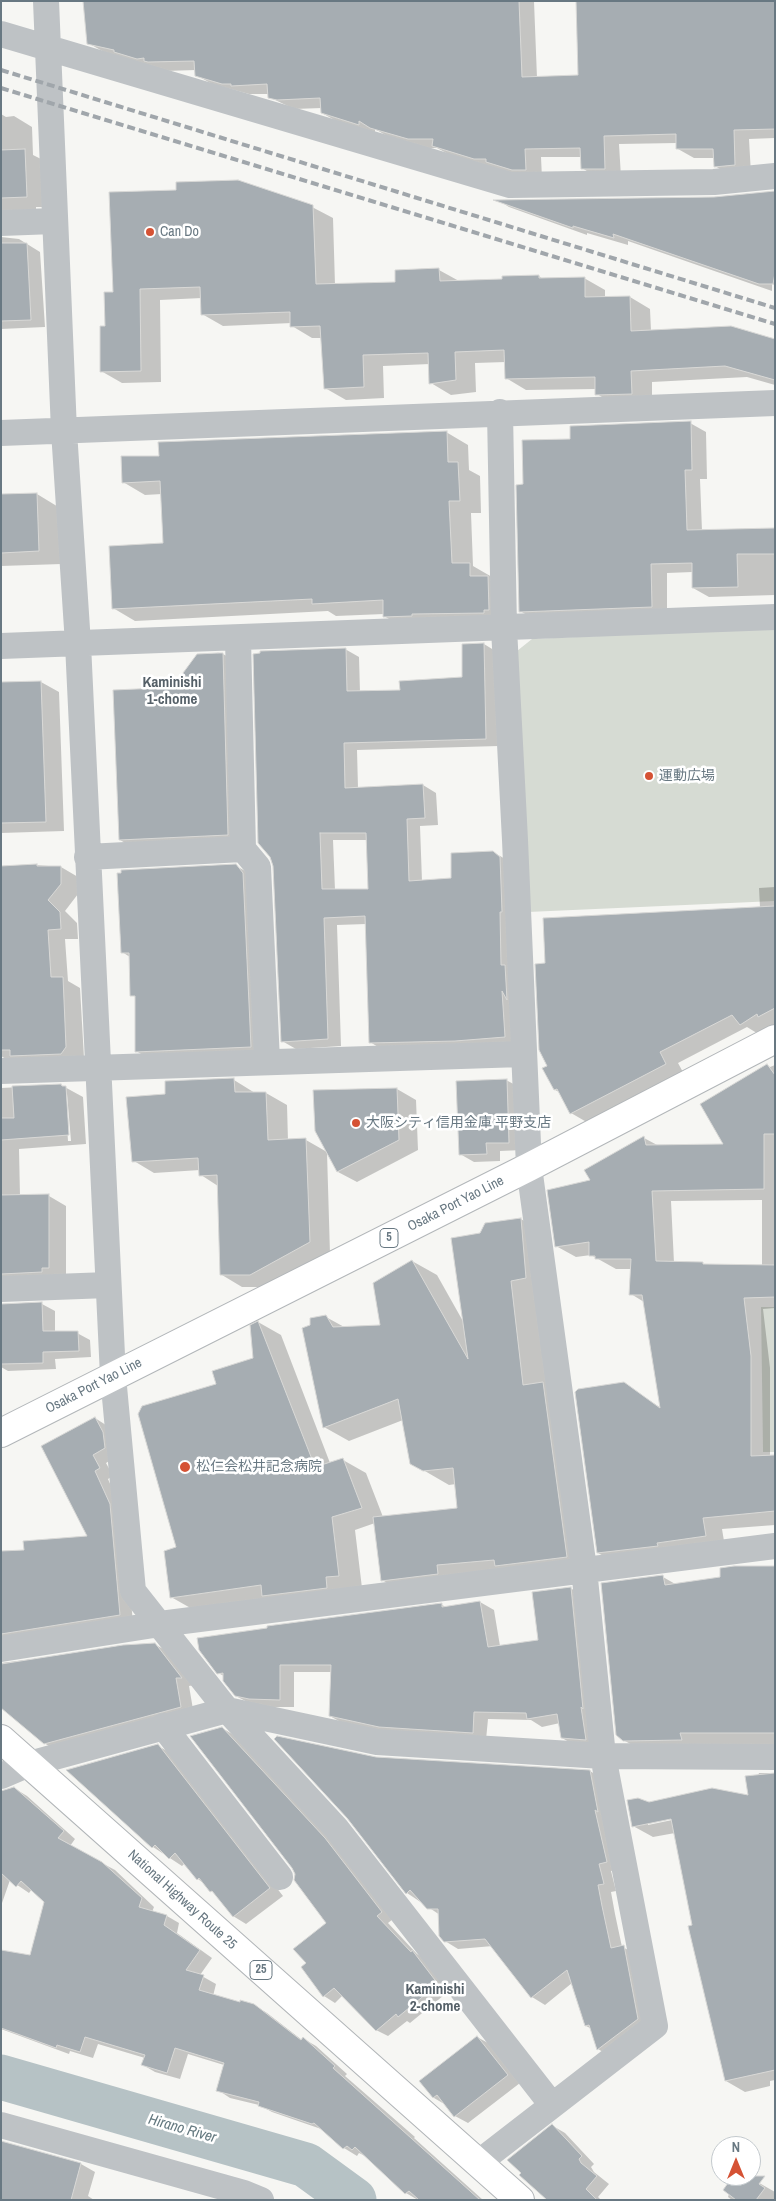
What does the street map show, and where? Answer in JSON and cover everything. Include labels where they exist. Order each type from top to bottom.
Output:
[{"type":"main road","name":"Osaka Port Yao Line","points":[[1,1433],[529,1167],[775,1039]]},
{"type":"main road","name":"National Highway Route 25","points":[[1,1739],[520,2200]]},
{"type":"street","points":[[46,1],[64,431],[78,644],[108,1285],[113,1376],[133,1590],[227,1710],[336,1828],[552,2106]]},
{"type":"street","points":[[1,34],[510,185],[714,182],[775,176]]},
{"type":"street","points":[[1,223],[54,221]]},
{"type":"street","points":[[1,433],[500,412],[775,403]]},
{"type":"street","points":[[478,2163],[655,2026],[603,1756],[584,1569],[529,1167],[522,1054],[515,840],[504,628],[500,412]]},
{"type":"street","points":[[1,646],[238,639],[775,617]]},
{"type":"street","points":[[238,639],[243,849],[258,867],[267,1062]]},
{"type":"street","points":[[87,856],[243,849]]},
{"type":"street","points":[[1,1071],[522,1054]]},
{"type":"street","points":[[1,1289],[108,1285]]},
{"type":"street","points":[[1,1649],[160,1624],[775,1546]]},
{"type":"street","points":[[1,1776],[29,1764],[227,1710],[377,1742],[603,1756],[775,1758]]},
{"type":"street","points":[[163,1726],[280,1877]]},
{"type":"street","points":[[1,2124],[244,2193],[261,2200]]},
{"type":"shaded area","name":"運動広場","points":[[775,628],[775,901],[528,912],[517,651],[532,639]]},
{"type":"shaded area","points":[[761,1307],[775,1307],[775,1452],[763,1452]]},
{"type":"building","points":[[83,1],[519,1],[522,77],[578,75],[576,1],[775,1],[775,129],[734,130],[735,165],[714,167],[713,149],[676,149],[676,134],[604,136],[605,169],[581,169],[580,148],[525,149],[526,170],[512,170],[486,162],[486,159],[474,159],[432,146],[433,139],[408,139],[370,128],[359,121],[359,125],[321,113],[320,98],[277,100],[268,98],[267,84],[231,86],[231,84],[222,84],[195,76],[194,61],[148,62],[144,61],[144,58],[137,59],[114,52],[114,50],[87,44]]},
{"type":"building","points":[[25,149],[27,197],[1,198],[1,150]]},
{"type":"building","points":[[238,180],[313,205],[316,284],[395,282],[395,270],[439,268],[440,281],[502,279],[502,276],[539,275],[539,278],[585,277],[585,297],[630,296],[631,331],[731,326],[775,339],[775,380],[725,366],[631,371],[632,394],[595,395],[595,377],[505,379],[504,350],[455,352],[456,380],[429,384],[428,353],[363,355],[364,387],[324,389],[320,326],[290,327],[290,312],[201,315],[200,287],[140,289],[141,371],[100,372],[100,326],[105,326],[104,292],[113,292],[109,192],[176,190],[176,182]]},
{"type":"building","points":[[775,191],[775,273],[773,284],[759,284],[613,234],[614,238],[573,226],[573,228],[493,200],[714,197]]},
{"type":"building","points":[[1,243],[27,243],[31,320],[1,321]]},
{"type":"building","points":[[691,421],[692,470],[685,470],[687,530],[775,528],[775,554],[737,554],[738,587],[692,588],[692,563],[651,564],[652,607],[519,612],[516,485],[523,484],[522,440],[570,439],[570,426]]},
{"type":"building","points":[[447,431],[448,462],[458,462],[460,501],[449,501],[452,563],[470,563],[470,576],[488,576],[489,610],[484,610],[484,613],[412,614],[412,616],[383,617],[383,600],[312,604],[312,599],[112,609],[109,546],[163,543],[160,481],[122,483],[121,456],[159,456],[158,442]]},
{"type":"building","points":[[37,493],[39,551],[1,553],[1,494]]},
{"type":"building","points":[[484,643],[486,739],[344,743],[345,788],[423,784],[425,818],[407,819],[409,881],[451,878],[451,853],[493,851],[500,857],[501,965],[505,965],[507,1000],[502,991],[505,1037],[455,1041],[369,1043],[365,916],[324,918],[328,1039],[281,1042],[273,866],[270,857],[258,843],[253,654],[260,653],[260,651],[346,648],[347,691],[400,690],[399,681],[462,677],[462,644]],"holes":[[[320,833],[366,833],[368,889],[322,889]]]},
{"type":"building","points":[[223,653],[228,835],[119,840],[113,690],[183,687],[183,673],[197,654]]},
{"type":"building","points":[[41,681],[46,822],[1,823],[1,682]]},
{"type":"building","points":[[37,864],[37,866],[61,866],[61,884],[48,900],[60,912],[61,929],[48,930],[51,977],[63,977],[66,1047],[61,1054],[10,1056],[10,1050],[1,1050],[1,866]]},
{"type":"building","points":[[236,864],[243,873],[251,1047],[135,1052],[135,996],[130,996],[129,953],[121,953],[117,873],[121,873],[121,870]]},
{"type":"building","points":[[775,906],[775,1008],[758,1017],[757,1014],[740,1025],[732,1015],[660,1052],[666,1064],[570,1114],[557,1089],[554,1090],[542,1068],[547,1066],[539,1050],[535,964],[545,963],[543,918]]},
{"type":"building","points":[[767,1064],[775,1075],[775,1134],[764,1134],[764,1189],[652,1191],[656,1261],[775,1265],[775,1297],[744,1298],[751,1356],[751,1456],[775,1455],[775,1511],[703,1518],[706,1536],[657,1543],[658,1546],[597,1553],[575,1392],[578,1389],[624,1382],[660,1408],[642,1295],[629,1295],[631,1259],[595,1259],[595,1256],[589,1256],[589,1242],[555,1247],[547,1190],[590,1180],[584,1170],[644,1136],[646,1145],[723,1144],[700,1104]]},
{"type":"building","points":[[234,1078],[235,1092],[266,1092],[268,1140],[306,1138],[310,1242],[250,1275],[220,1275],[217,1175],[199,1176],[198,1158],[132,1162],[126,1097],[165,1094],[165,1081]]},
{"type":"building","points":[[507,1079],[509,1143],[486,1143],[487,1154],[459,1155],[456,1081]]},
{"type":"building","points":[[61,1084],[66,1086],[69,1135],[1,1140],[1,1118],[14,1118],[12,1086]]},
{"type":"building","points":[[397,1088],[399,1140],[337,1172],[315,1131],[313,1090]]},
{"type":"building","points":[[49,1194],[49,1268],[42,1268],[42,1272],[1,1274],[1,1195]]},
{"type":"building","points":[[521,1218],[526,1278],[511,1281],[523,1385],[543,1382],[567,1557],[495,1566],[494,1560],[437,1565],[438,1574],[381,1581],[373,1517],[457,1508],[453,1468],[423,1471],[410,1464],[398,1399],[323,1428],[302,1328],[310,1325],[310,1318],[326,1315],[333,1327],[380,1325],[373,1283],[412,1260],[468,1359],[451,1238],[480,1233],[485,1223]]},
{"type":"building","points":[[42,1302],[43,1331],[78,1331],[79,1351],[43,1352],[43,1363],[1,1364],[1,1304]]},
{"type":"building","points":[[258,1321],[315,1467],[343,1458],[362,1508],[332,1517],[339,1576],[326,1577],[327,1588],[262,1596],[261,1585],[170,1598],[164,1551],[176,1547],[138,1414],[142,1406],[216,1384],[212,1371],[253,1358],[250,1325]]},
{"type":"building","points":[[95,1417],[103,1432],[105,1448],[93,1455],[100,1468],[95,1471],[110,1504],[120,1615],[1,1634],[1,1551],[24,1550],[23,1541],[87,1536],[41,1446]]},
{"type":"building","points":[[775,1566],[775,1733],[680,1733],[682,1740],[623,1741],[616,1735],[601,1583],[663,1575],[665,1585],[720,1577],[720,1568]]},
{"type":"building","points":[[571,1587],[583,1709],[581,1707],[586,1740],[561,1738],[557,1714],[527,1719],[526,1713],[474,1712],[473,1733],[379,1727],[329,1716],[331,1665],[280,1665],[280,1700],[249,1699],[235,1696],[223,1681],[223,1673],[217,1674],[199,1650],[197,1638],[267,1628],[267,1626],[442,1603],[442,1607],[480,1601],[488,1647],[538,1640],[532,1592]]},
{"type":"building","points":[[155,1643],[182,1678],[176,1678],[181,1707],[44,1744],[1,1708],[1,1664],[123,1645]]},
{"type":"building","points":[[222,1727],[325,1838],[382,1912],[377,1916],[411,1952],[412,1950],[438,1984],[398,2017],[396,2014],[376,2031],[334,1988],[323,1997],[301,1967],[306,1963],[293,1949],[326,1923],[294,1880],[295,1874],[292,1868],[190,1736]]},
{"type":"building","points":[[277,1736],[376,1757],[590,1770],[598,1812],[595,1810],[607,1862],[599,1864],[604,1884],[598,1885],[602,1906],[611,1948],[624,1945],[638,2019],[597,2050],[589,2025],[585,2026],[567,1970],[531,1998],[485,1939],[444,1942],[439,1936],[438,1909],[427,1909],[410,1890],[406,1894],[347,1818],[274,1739]]},
{"type":"building","points":[[158,1744],[270,1888],[233,1917],[212,1891],[210,1892],[199,1878],[197,1880],[175,1853],[169,1859],[155,1845],[152,1848],[66,1770]]},
{"type":"building","points":[[775,1773],[775,2070],[725,2081],[688,1926],[692,1925],[671,1819],[632,1827],[627,1800],[638,1798],[649,1802],[712,1788],[748,1795],[745,1776]]},
{"type":"building","points":[[14,1787],[64,1831],[58,1838],[102,1862],[142,1898],[139,1907],[167,1915],[164,1925],[200,1950],[186,1970],[204,1975],[199,1990],[240,2002],[240,2000],[254,2004],[301,2040],[303,2037],[335,2066],[333,2068],[480,2200],[419,2200],[409,2191],[405,2194],[355,2147],[352,2150],[347,2146],[343,2149],[314,2123],[312,2124],[258,2106],[259,2102],[216,2091],[224,2063],[175,2048],[167,2073],[141,2065],[145,2055],[85,2037],[80,2052],[57,2045],[56,2048],[1,2028],[1,1950],[30,1955],[44,1902],[21,1881],[16,1887],[1,1873],[1,1791]]},
{"type":"building","points":[[477,2036],[508,2075],[454,2117],[437,2095],[433,2098],[419,2081]]},
{"type":"building","points":[[552,2124],[582,2156],[579,2159],[581,2163],[597,2176],[586,2189],[597,2200],[547,2200],[519,2175],[521,2173],[507,2160]]},
{"type":"building","points":[[1,2141],[81,2163],[71,2200],[1,2200]]},
{"type":"building","points":[[761,2185],[765,2188],[756,2200],[736,2200],[723,2190],[726,2186]]},
{"type":"waterway","name":"Hirano River","points":[[1,2077],[306,2165],[354,2200]]},
{"type":"railway","points":[[1,70],[775,308]]},
{"type":"railway","points":[[1,88],[775,324]]},
{"type":"place","name":"Can Do","points":[[150,232]]},
{"type":"place","name":"運動広場","points":[[649,776]]},
{"type":"place","name":"大阪シティ信用金庫 平野支店","points":[[356,1123]]},
{"type":"place","name":"松仁会松井記念病院","points":[[185,1467]]},
{"type":"district","name":"Kaminishi 1-chome","points":[[172,692]]},
{"type":"district","name":"Kaminishi 2-chome","points":[[435,1998]]}]
